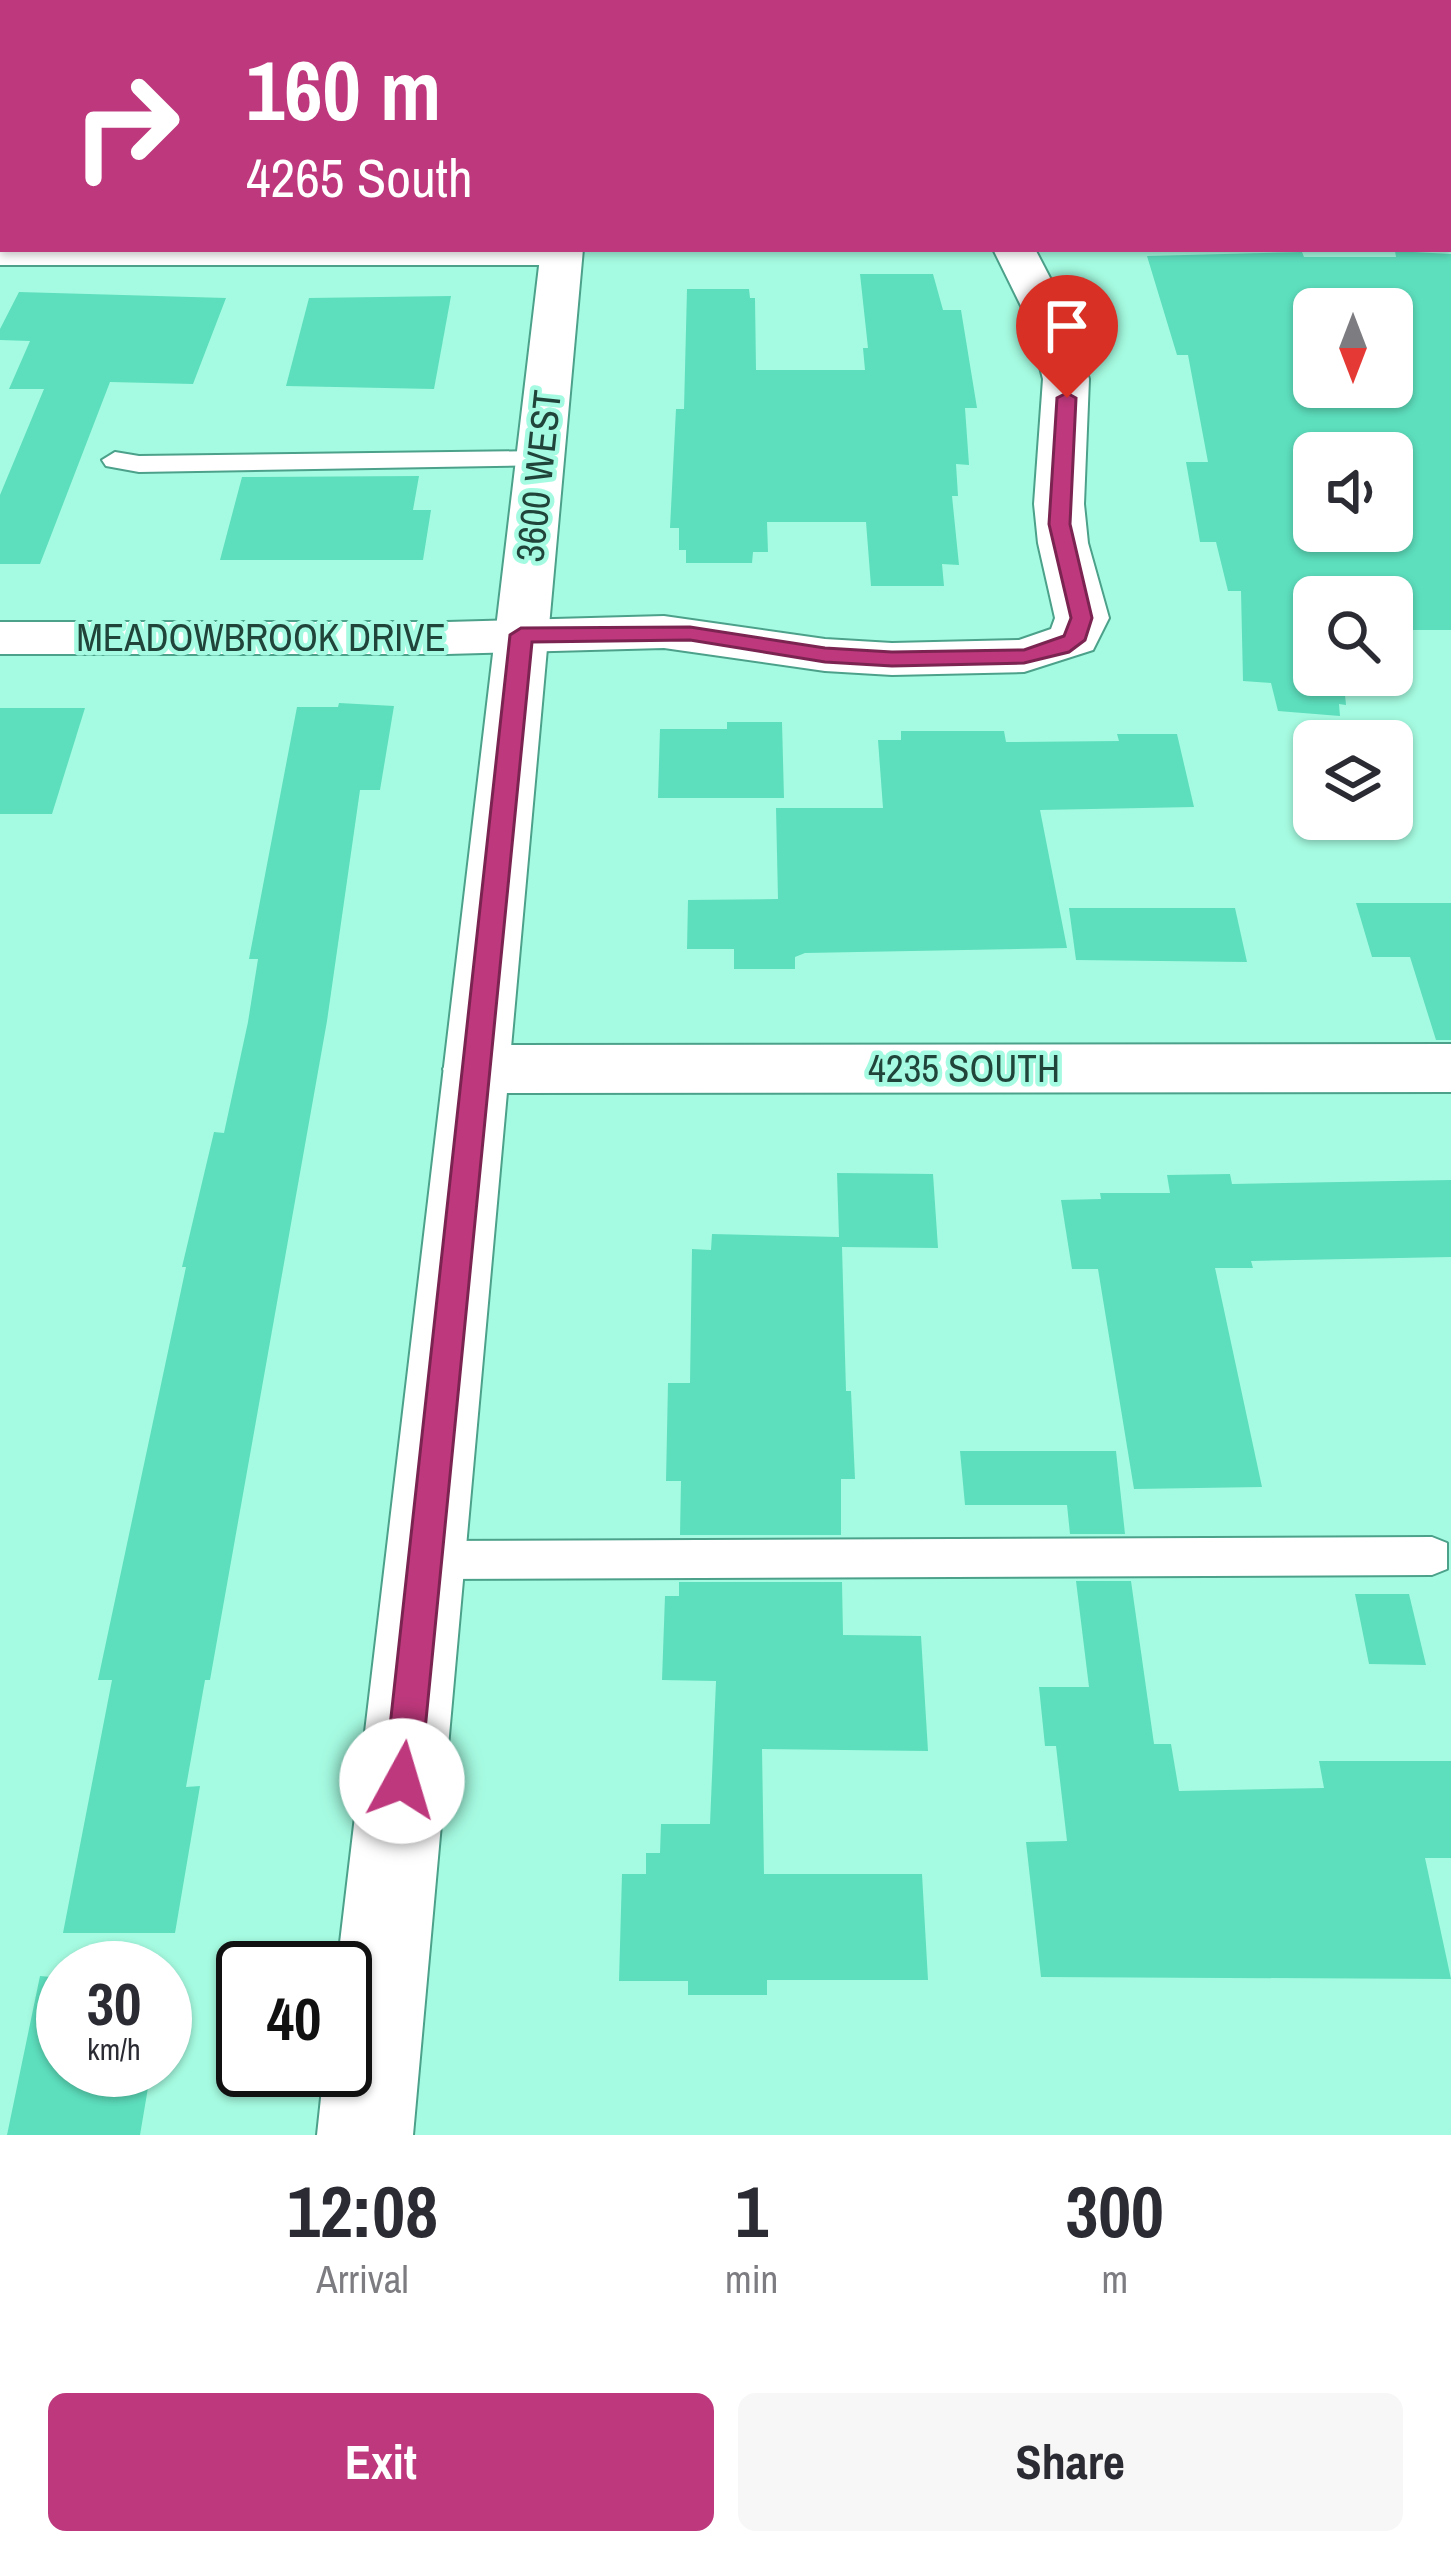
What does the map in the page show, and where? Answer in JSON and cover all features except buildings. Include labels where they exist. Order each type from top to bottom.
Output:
[{"type":"street","name":"3600 WEST","points":[[365,2135],[562,252]]},
{"type":"street","name":"MEADOWBROOK DRIVE","points":[[0,638],[690,634],[825,655],[892,659],[1024,656],[1074,640],[1082,618],[1063,543],[1059,504],[1066,379],[1050,320],[1015,252]]},
{"type":"street","name":"4235 SOUTH","points":[[476,1069],[1451,1068]]},
{"type":"lane","points":[[116,460],[384,464],[540,459]]},
{"type":"lane","points":[[425,1560],[1432,1556]]},
{"type":"route","points":[[402,1781],[521,635],[690,634],[825,655],[892,659],[1024,656],[1061,647],[1074,640],[1082,618],[1060,524],[1067,398]]}]
